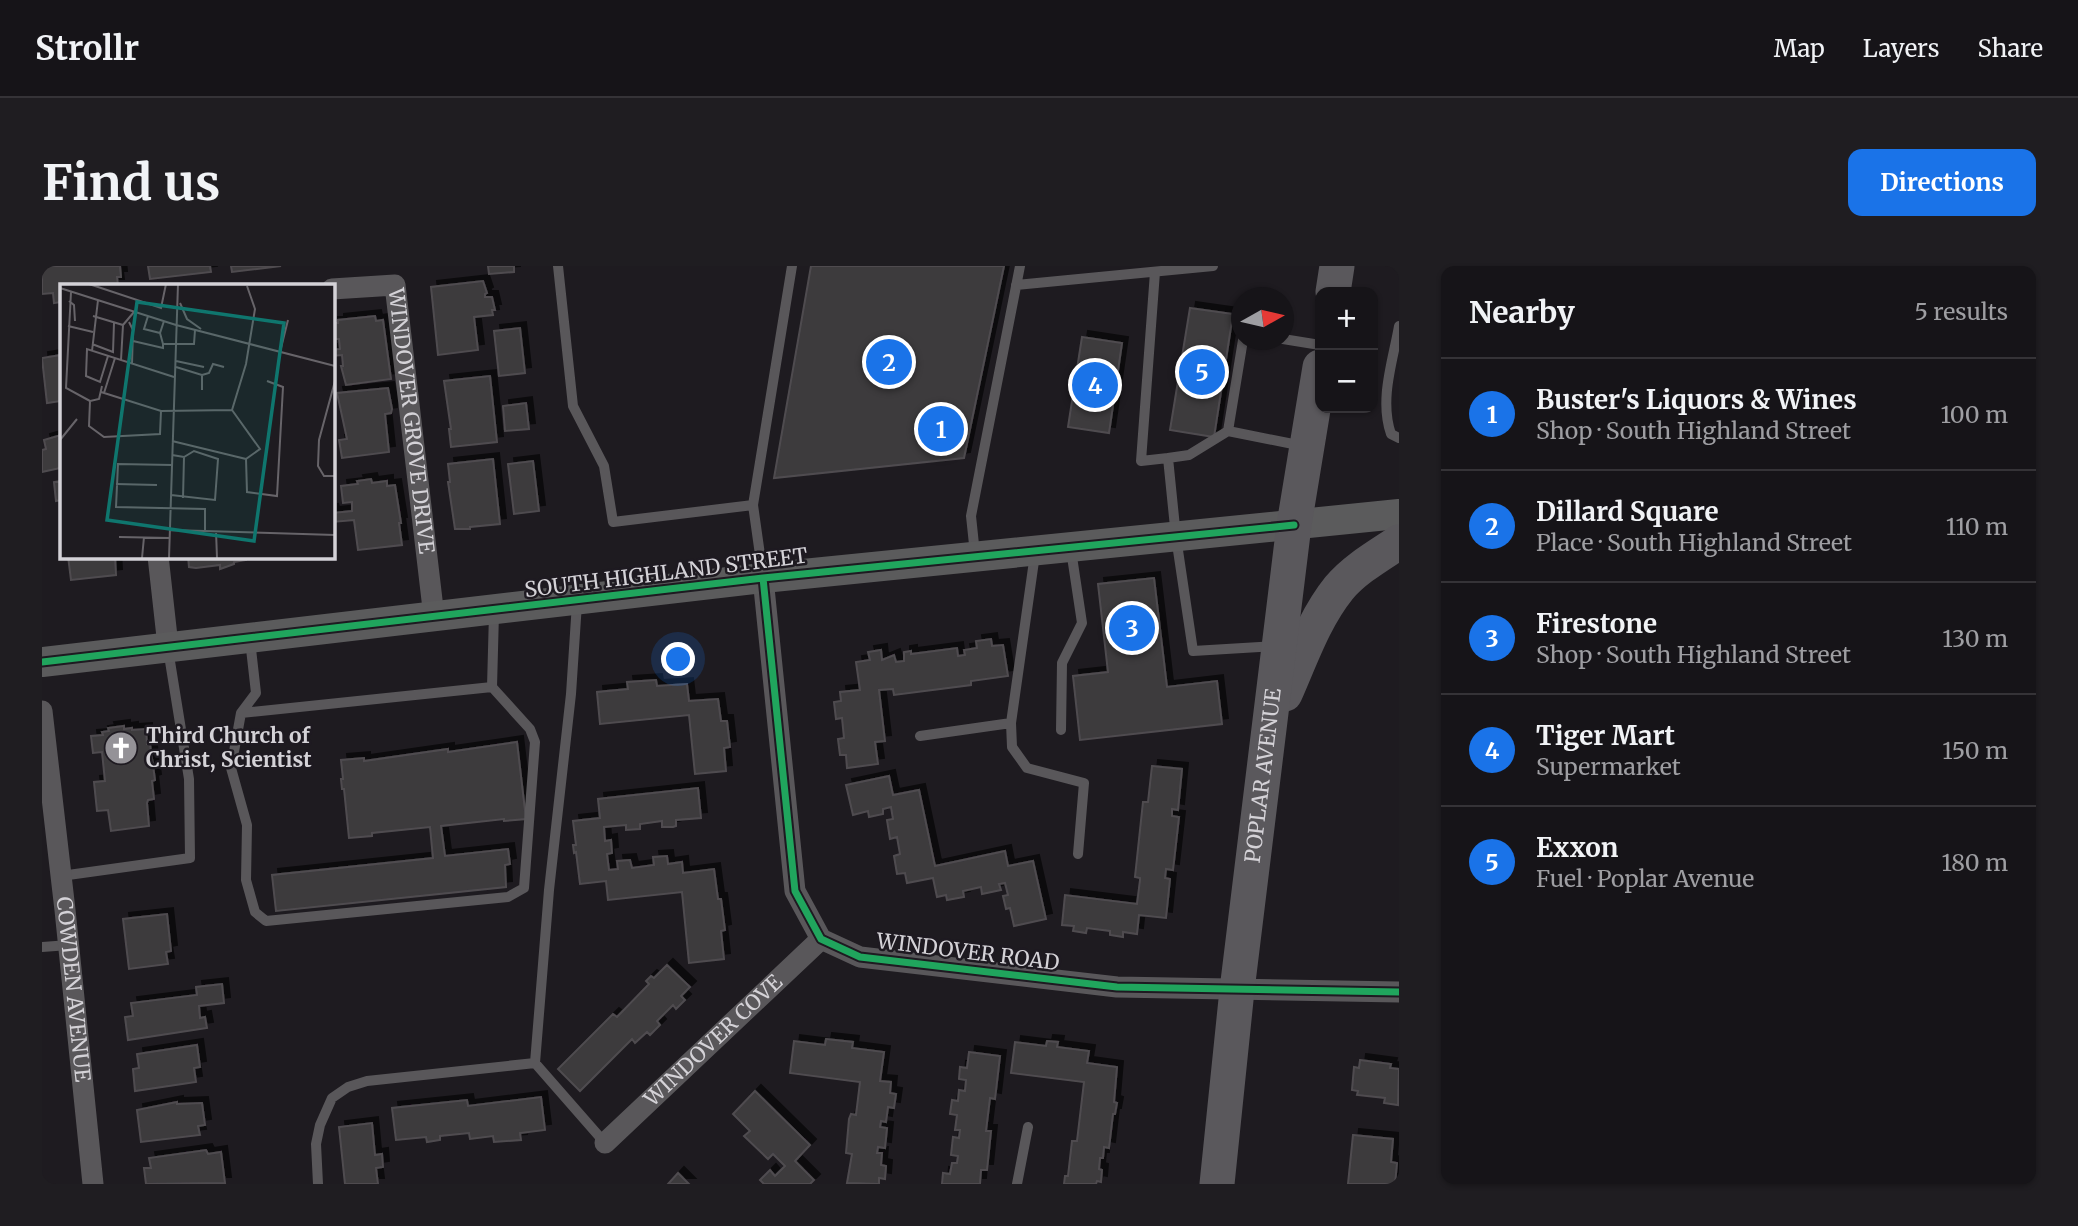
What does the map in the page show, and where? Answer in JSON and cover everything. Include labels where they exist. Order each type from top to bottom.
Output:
[{"type":"main road","points":[[1334,287],[1337,266]]},
{"type":"main road","name":"POPLAR AVENUE","points":[[1218,1184],[1237,990],[1294,525],[1315,397]]},
{"type":"main road","name":"SOUTH HIGHLAND STREET","points":[[42,662],[763,578],[1399,514]]},
{"type":"main road","points":[[1270,729],[1308,640],[1340,587],[1362,566],[1399,542]]},
{"type":"street","name":"WINDOVER GROVE DRIVE","points":[[334,289],[395,285],[434,617]]},
{"type":"street","points":[[158,558],[168,646]]},
{"type":"street","points":[[763,578],[795,891],[821,939]]},
{"type":"street","name":"COWDEN AVENUE","points":[[42,711],[45,764],[69,945],[93,1184]]},
{"type":"street","name":"WINDOVER ROAD","points":[[821,939],[860,957],[1117,987],[1399,992]]},
{"type":"street","name":"WINDOVER COVE","points":[[605,1143],[821,939]]},
{"type":"lane","points":[[558,266],[573,406],[604,466],[613,522],[753,505]]},
{"type":"lane","points":[[763,578],[753,505],[792,266]]},
{"type":"lane","points":[[975,557],[971,516],[1020,266]]},
{"type":"lane","points":[[1016,285],[1213,266]]},
{"type":"lane","points":[[1155,272],[1141,461],[1189,454],[1228,431],[1307,446]]},
{"type":"lane","points":[[1399,326],[1385,401],[1386,419],[1391,434],[1399,438]]},
{"type":"lane","points":[[1294,341],[1315,344]]},
{"type":"lane","points":[[1228,431],[1241,350]]},
{"type":"lane","points":[[1168,458],[1176,537],[1193,651],[1280,646]]},
{"type":"lane","points":[[1061,730],[1062,663],[1082,623],[1071,548]]},
{"type":"lane","points":[[1036,551],[1012,723],[1012,747],[1027,768],[1084,783],[1078,853]]},
{"type":"lane","points":[[577,600],[571,694],[549,890],[535,1063],[605,1143]]},
{"type":"lane","points":[[250,637],[256,693],[241,713],[231,768],[247,825],[246,880],[255,912],[266,921],[508,897],[524,888],[535,742],[530,729],[492,687],[494,610]]},
{"type":"lane","points":[[61,876],[190,858],[189,779],[168,646]]},
{"type":"lane","points":[[241,713],[492,687]]},
{"type":"lane","points":[[920,736],[1012,723]]},
{"type":"lane","points":[[42,947],[69,945]]},
{"type":"lane","points":[[318,1184],[316,1144],[320,1125],[332,1098],[348,1087],[367,1081],[535,1063]]},
{"type":"lane","points":[[1017,1184],[1028,1127]]},
{"type":"building","points":[[42,266],[120,266],[121,277],[117,277],[118,284],[60,284],[60,302],[54,303],[53,293],[42,294]]},
{"type":"building","points":[[148,266],[210,266],[211,272],[150,279]]},
{"type":"building","points":[[231,266],[281,266],[232,272]]},
{"type":"building","points":[[488,266],[514,266],[514,272],[489,274]]},
{"type":"building","points":[[811,266],[1004,266],[964,458],[774,478]]},
{"type":"building","points":[[483,281],[487,293],[485,297],[492,297],[495,310],[492,310],[493,315],[474,317],[478,350],[438,355],[431,287]]},
{"type":"building","points":[[1190,308],[1231,314],[1214,437],[1170,430]]},
{"type":"building","points":[[375,316],[376,321],[383,320],[391,379],[346,385],[341,366],[342,355],[334,356],[334,350],[340,349],[339,339],[334,339],[334,323],[338,323],[338,320]]},
{"type":"building","points":[[520,328],[525,373],[499,376],[494,331]]},
{"type":"building","points":[[1082,337],[1122,343],[1109,433],[1068,427]]},
{"type":"building","points":[[60,355],[60,401],[47,403],[42,358]]},
{"type":"building","points":[[490,376],[497,442],[451,447],[444,381]]},
{"type":"building","points":[[388,388],[392,409],[391,413],[385,414],[389,452],[342,458],[339,440],[347,439],[337,393]]},
{"type":"building","points":[[526,403],[529,429],[505,431],[503,406]]},
{"type":"building","points":[[60,435],[60,468],[42,472],[42,450],[46,449],[44,440]]},
{"type":"building","points":[[493,459],[500,524],[455,529],[448,464]]},
{"type":"building","points":[[533,461],[539,511],[514,514],[508,464]]},
{"type":"building","points":[[371,479],[372,483],[387,481],[387,486],[395,485],[402,545],[358,550],[354,520],[334,522],[334,513],[352,511],[352,502],[343,503],[341,486],[358,484],[357,481]]},
{"type":"building","points":[[60,481],[60,500],[56,501],[54,482]]},
{"type":"building","points":[[68,558],[115,558],[116,575],[71,580]]},
{"type":"building","points":[[188,558],[246,558],[220,569],[220,565],[189,567]]},
{"type":"building","points":[[1154,578],[1167,687],[1217,681],[1222,724],[1080,740],[1073,676],[1108,672],[1098,584]]},
{"type":"building","points":[[991,639],[992,646],[1003,645],[1008,676],[971,681],[971,685],[894,695],[893,689],[879,690],[885,741],[875,742],[878,764],[847,768],[846,755],[840,755],[838,739],[844,738],[842,718],[836,719],[834,702],[841,701],[840,692],[860,690],[856,662],[870,660],[868,652],[881,650],[882,660],[894,655],[896,662],[904,661],[904,652],[911,651],[911,654],[957,648],[958,656],[965,655],[964,650],[977,648],[976,641]]},
{"type":"building","points":[[656,680],[657,686],[687,684],[689,701],[718,699],[721,721],[727,721],[730,747],[724,748],[726,771],[695,774],[689,715],[600,724],[597,692],[628,689],[627,682]]},
{"type":"building","points":[[124,726],[124,729],[146,729],[155,780],[152,781],[154,799],[148,800],[147,803],[149,826],[111,831],[108,810],[97,811],[94,782],[105,781],[102,752],[93,753],[91,736],[103,735],[102,732],[109,731],[108,728]]},
{"type":"building","points":[[517,742],[526,819],[441,826],[445,856],[508,849],[510,864],[505,865],[506,887],[276,911],[272,875],[433,858],[430,827],[349,838],[341,760],[364,758],[364,761]]},
{"type":"building","points":[[1152,766],[1182,769],[1178,810],[1172,809],[1172,816],[1179,817],[1173,870],[1166,869],[1165,878],[1170,879],[1166,918],[1139,915],[1137,934],[1123,932],[1123,937],[1110,935],[1110,931],[1087,928],[1086,933],[1073,931],[1074,926],[1062,925],[1065,895],[1137,904],[1140,878],[1135,877],[1143,802],[1148,802]]},
{"type":"building","points":[[889,776],[893,795],[919,790],[935,866],[1005,851],[1008,866],[1033,861],[1046,919],[1014,926],[1010,908],[1006,909],[1003,896],[1008,895],[1005,883],[999,884],[1001,890],[982,894],[981,887],[963,891],[964,897],[947,900],[946,895],[937,897],[933,878],[907,883],[905,873],[897,874],[894,856],[900,854],[897,837],[890,839],[887,820],[893,819],[891,807],[883,809],[883,814],[869,817],[868,811],[853,815],[846,785]]},
{"type":"building","points":[[698,788],[701,818],[676,820],[676,826],[673,827],[662,827],[662,821],[640,824],[640,829],[626,830],[626,825],[604,827],[605,841],[611,840],[612,853],[607,854],[609,870],[618,869],[617,861],[630,860],[632,868],[654,865],[653,857],[667,856],[668,864],[682,862],[683,873],[714,869],[725,930],[721,931],[724,959],[689,963],[682,892],[608,900],[606,881],[580,884],[573,845],[576,845],[573,821],[600,818],[598,799]]},
{"type":"building","points":[[167,914],[171,951],[166,952],[168,964],[129,969],[123,919]]},
{"type":"building","points":[[667,965],[690,987],[681,996],[685,1000],[676,1009],[673,1005],[657,1021],[660,1025],[650,1035],[647,1032],[635,1043],[632,1039],[580,1091],[558,1069],[613,1014],[617,1017],[649,984],[646,981],[651,976],[654,978]]},
{"type":"building","points":[[222,984],[224,1003],[199,1006],[200,1018],[205,1017],[207,1028],[128,1040],[125,1017],[133,1016],[131,1003],[197,995],[196,987]]},
{"type":"building","points":[[826,1039],[853,1042],[852,1048],[884,1052],[880,1081],[891,1082],[890,1093],[896,1094],[894,1108],[888,1107],[886,1122],[881,1121],[880,1127],[887,1128],[885,1148],[878,1147],[877,1153],[882,1153],[881,1165],[886,1166],[885,1179],[879,1178],[879,1184],[847,1183],[852,1154],[846,1153],[849,1119],[851,1114],[856,1115],[860,1082],[790,1073],[794,1041],[825,1045]]},
{"type":"building","points":[[1047,1041],[1058,1042],[1057,1047],[1089,1051],[1087,1063],[1117,1067],[1114,1102],[1117,1103],[1109,1148],[1104,1147],[1103,1158],[1100,1158],[1101,1182],[1097,1181],[1096,1184],[1064,1184],[1065,1176],[1068,1176],[1072,1141],[1077,1141],[1084,1082],[1011,1073],[1015,1042],[1046,1046]]},
{"type":"building","points":[[197,1045],[200,1067],[194,1068],[196,1082],[135,1091],[133,1069],[139,1068],[137,1054]]},
{"type":"building","points":[[969,1052],[1000,1056],[995,1099],[990,1098],[986,1131],[991,1131],[987,1170],[981,1170],[980,1184],[942,1184],[943,1173],[950,1174],[952,1163],[957,1163],[958,1156],[951,1155],[953,1137],[959,1138],[960,1130],[955,1130],[957,1115],[950,1114],[952,1100],[958,1101],[959,1090],[965,1091],[966,1080],[959,1079],[960,1067],[967,1068]]},
{"type":"building","points":[[1360,1060],[1391,1064],[1390,1068],[1399,1069],[1398,1105],[1384,1103],[1385,1098],[1357,1095],[1358,1091],[1352,1090],[1354,1067],[1359,1068]]},
{"type":"building","points":[[755,1091],[810,1145],[795,1161],[814,1180],[810,1184],[764,1184],[760,1180],[770,1170],[775,1176],[785,1166],[773,1154],[768,1159],[744,1136],[750,1131],[733,1114]]},
{"type":"building","points":[[541,1097],[545,1130],[520,1133],[521,1140],[494,1142],[493,1136],[470,1139],[469,1133],[440,1136],[440,1140],[427,1142],[426,1137],[396,1140],[392,1108],[467,1100],[468,1106]]},
{"type":"building","points":[[177,1102],[202,1103],[205,1125],[198,1126],[200,1135],[141,1142],[137,1110]]},
{"type":"building","points":[[372,1123],[375,1155],[382,1154],[383,1167],[376,1168],[378,1184],[345,1184],[339,1127]]},
{"type":"building","points":[[1353,1135],[1393,1139],[1391,1162],[1397,1163],[1395,1184],[1348,1184]]},
{"type":"building","points":[[206,1150],[208,1154],[221,1152],[225,1183],[146,1184],[144,1168],[151,1168],[149,1158]]},
{"type":"building","points":[[678,1173],[689,1184],[668,1184]]},
{"type":"cycle path","points":[[42,662],[763,578],[1294,525]]},
{"type":"cycle path","points":[[763,578],[795,891],[821,939],[860,957],[1117,987],[1399,992]]},
{"type":"place","name":"Dillard Square","points":[[889,362]]},
{"type":"place","name":"Exxon","points":[[1202,372]]},
{"type":"place","name":"Tiger Mart","points":[[1095,385]]},
{"type":"place","name":"Buster's Liquors & Wines","points":[[941,429]]},
{"type":"place","name":"Firestone","points":[[1132,628]]},
{"type":"place","name":"Third Church of Christ, Scientist","points":[[121,748]]}]
